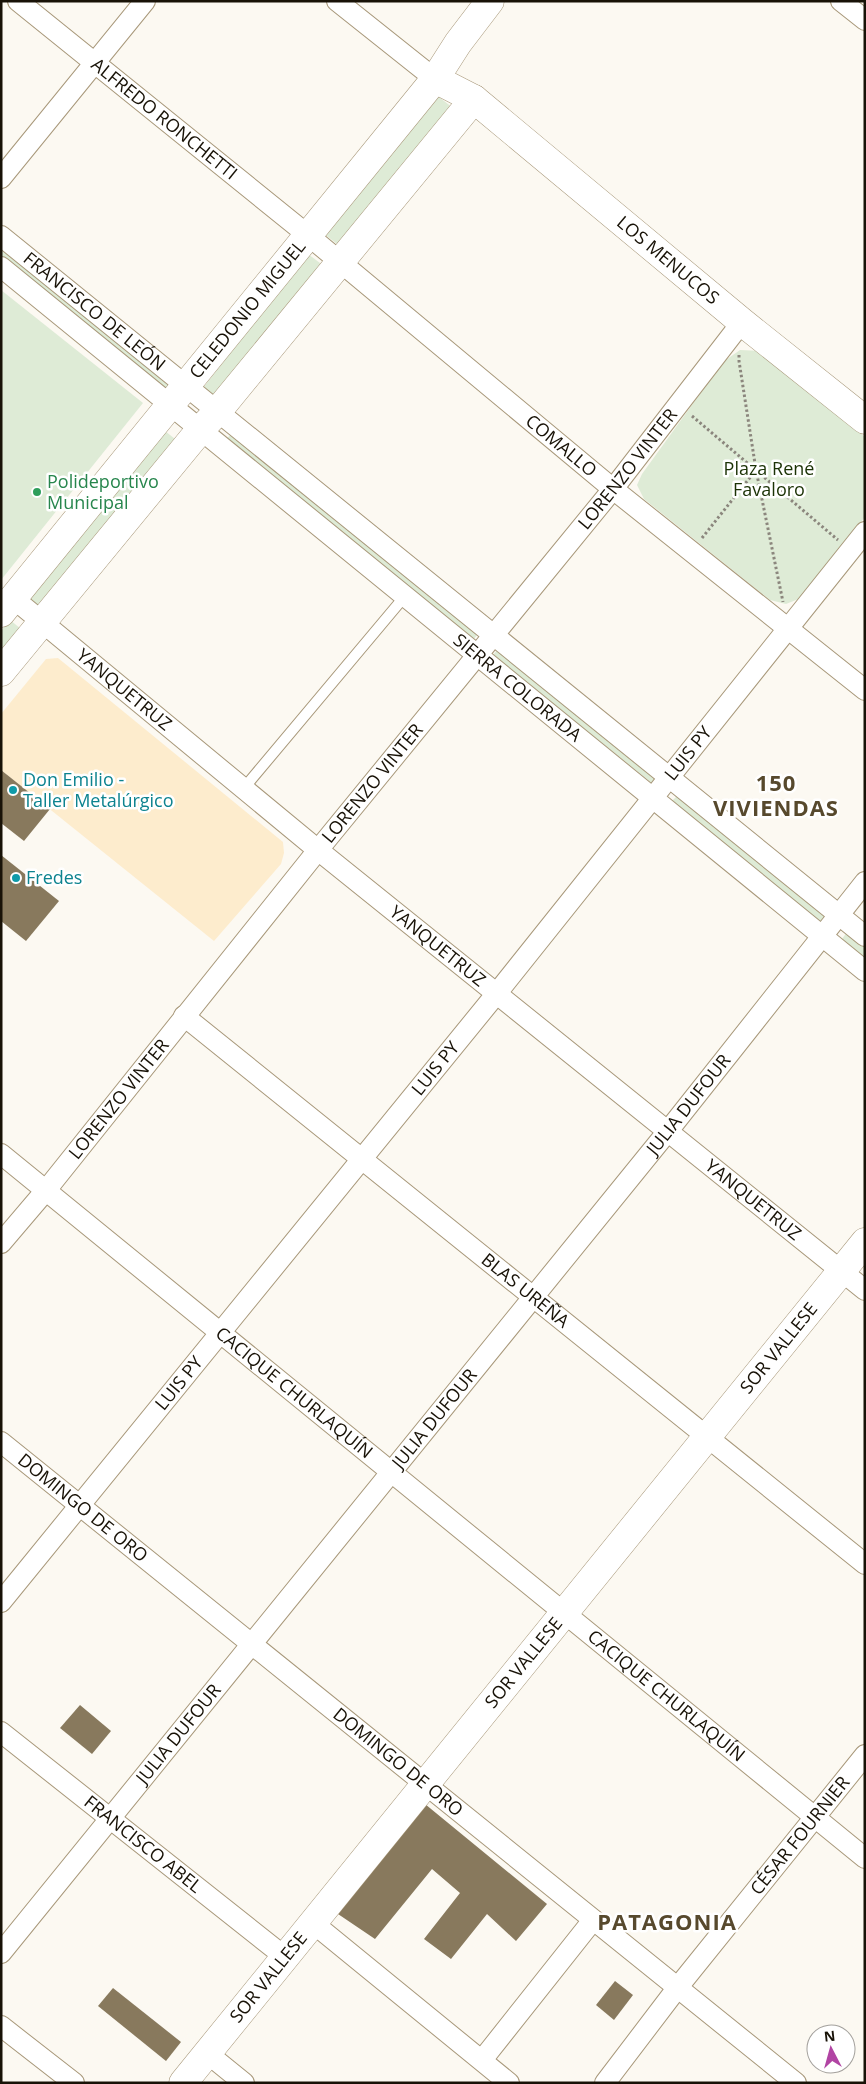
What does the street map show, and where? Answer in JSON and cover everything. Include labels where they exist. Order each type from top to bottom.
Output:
[{"type":"street","name":"ALFREDO RONCHETTI","points":[[18,1],[309,236]]},
{"type":"street","points":[[1,178],[145,1]]},
{"type":"street","points":[[337,1],[434,80]]},
{"type":"street","name":"CELEDONIO MIGUEL","points":[[7,606],[434,80],[458,43],[490,1]]},
{"type":"street","points":[[841,1],[865,20]]},
{"type":"street","name":"LOS MENUCOS","points":[[434,80],[474,99],[742,322],[864,419]]},
{"type":"street","points":[[1,672],[41,621],[209,421],[474,99]]},
{"type":"street","name":"FRANCISCO DE LEÓN","points":[[1,236],[179,396]]},
{"type":"street","name":"COMALLO","points":[[309,236],[613,489],[692,550],[865,690]]},
{"type":"street","name":"FRANCISCO DE LEÓN","points":[[1,267],[179,396]]},
{"type":"street","name":"LORENZO VINTER","points":[[1,1243],[47,1189],[318,850],[613,489],[742,322]]},
{"type":"street","name":"SIERRA COLORADA","points":[[179,396],[405,596],[865,971]]},
{"type":"street","name":"SIERRA COLORADA","points":[[209,421],[494,636],[865,936]]},
{"type":"street","name":"LUIS PY","points":[[1,1602],[497,994],[652,797],[865,532]]},
{"type":"street","name":"YANQUETRUZ","points":[[7,606],[41,621],[318,850],[865,1290]]},
{"type":"street","name":"JULIA DUFOUR","points":[[1,1953],[393,1472],[668,1131],[821,935],[865,882]]},
{"type":"street","name":"BLAS UREÑA","points":[[184,1016],[865,1564]]},
{"type":"street","name":"CACIQUE CHURLAQUÍN","points":[[1,1154],[47,1189],[865,1858]]},
{"type":"street","name":"SOR VALLESE","points":[[183,2083],[865,1242]]},
{"type":"street","name":"DOMINGO DE ORO","points":[[1,1442],[796,2083]]},
{"type":"street","name":"FRANCISCO ABEL","points":[[1,1732],[285,1957]]},
{"type":"street","name":"CÉSAR FOURNIER","points":[[605,2083],[678,1987],[865,1754]]},
{"type":"street","points":[[482,2060],[593,1920]]},
{"type":"street","points":[[313,1923],[509,2083]]},
{"type":"street","points":[[1,2026],[74,2083]]},
{"type":"street","points":[[207,2053],[244,2083]]},
{"type":"lane","points":[[244,788],[405,596]]},
{"type":"path","points":[[742,322],[738,361],[756,470],[788,628]]},
{"type":"path","points":[[679,406],[850,550]]},
{"type":"path","points":[[692,550],[756,470]]},
{"type":"shaded area","points":[[58,658],[283,842],[284,853],[281,864],[214,941],[1,770],[1,714],[46,659]]},
{"type":"green space","points":[[435,94],[453,108],[341,247],[323,233]]},
{"type":"green space","points":[[1,245],[173,385],[167,392],[1,257]]},
{"type":"green space","points":[[308,254],[324,266],[219,400],[203,388]]},
{"type":"green space","name":"Polideportivo Municipal","points":[[1,290],[143,403],[1,580]]},
{"type":"green space","name":"Plaza René Favaloro","points":[[740,350],[761,351],[865,437],[865,517],[801,598],[786,604],[770,600],[644,499],[637,485],[642,474],[723,362]]},
{"type":"green space","points":[[165,431],[180,443],[43,613],[28,601]]},
{"type":"green space","points":[[231,434],[480,631],[474,639],[224,442]]},
{"type":"green space","points":[[10,620],[26,633],[1,663],[1,631]]},
{"type":"green space","points":[[499,648],[659,777],[653,784],[493,655]]},
{"type":"green space","points":[[678,795],[826,917],[821,924],[672,801]]},
{"type":"green space","points":[[847,932],[865,946],[865,958],[842,939]]},
{"type":"building","name":"Don Emilio - Taller Metalúrgico","points":[[1,770],[50,809],[24,841],[1,823]]},
{"type":"building","name":"Fredes","points":[[1,855],[59,901],[26,941],[1,921]]},
{"type":"building","points":[[80,1705],[111,1731],[92,1754],[60,1728]]},
{"type":"building","points":[[425,1804],[547,1904],[516,1941],[487,1914],[451,1959],[424,1939],[460,1893],[432,1869],[375,1939],[338,1914]]},
{"type":"building","points":[[615,1981],[633,1995],[614,2020],[596,2005]]},
{"type":"building","points":[[113,1988],[181,2042],[166,2061],[98,2006]]},
{"type":"place","name":"Polideportivo Municipal","points":[[37,492]]},
{"type":"place","name":"Don Emilio - Taller Metalúrgico","points":[[13,790]]},
{"type":"place","name":"Fredes","points":[[16,878]]},
{"type":"district","name":"150 VIVIENDAS","points":[[776,796]]},
{"type":"district","name":"PATAGONIA","points":[[667,1922]]}]
